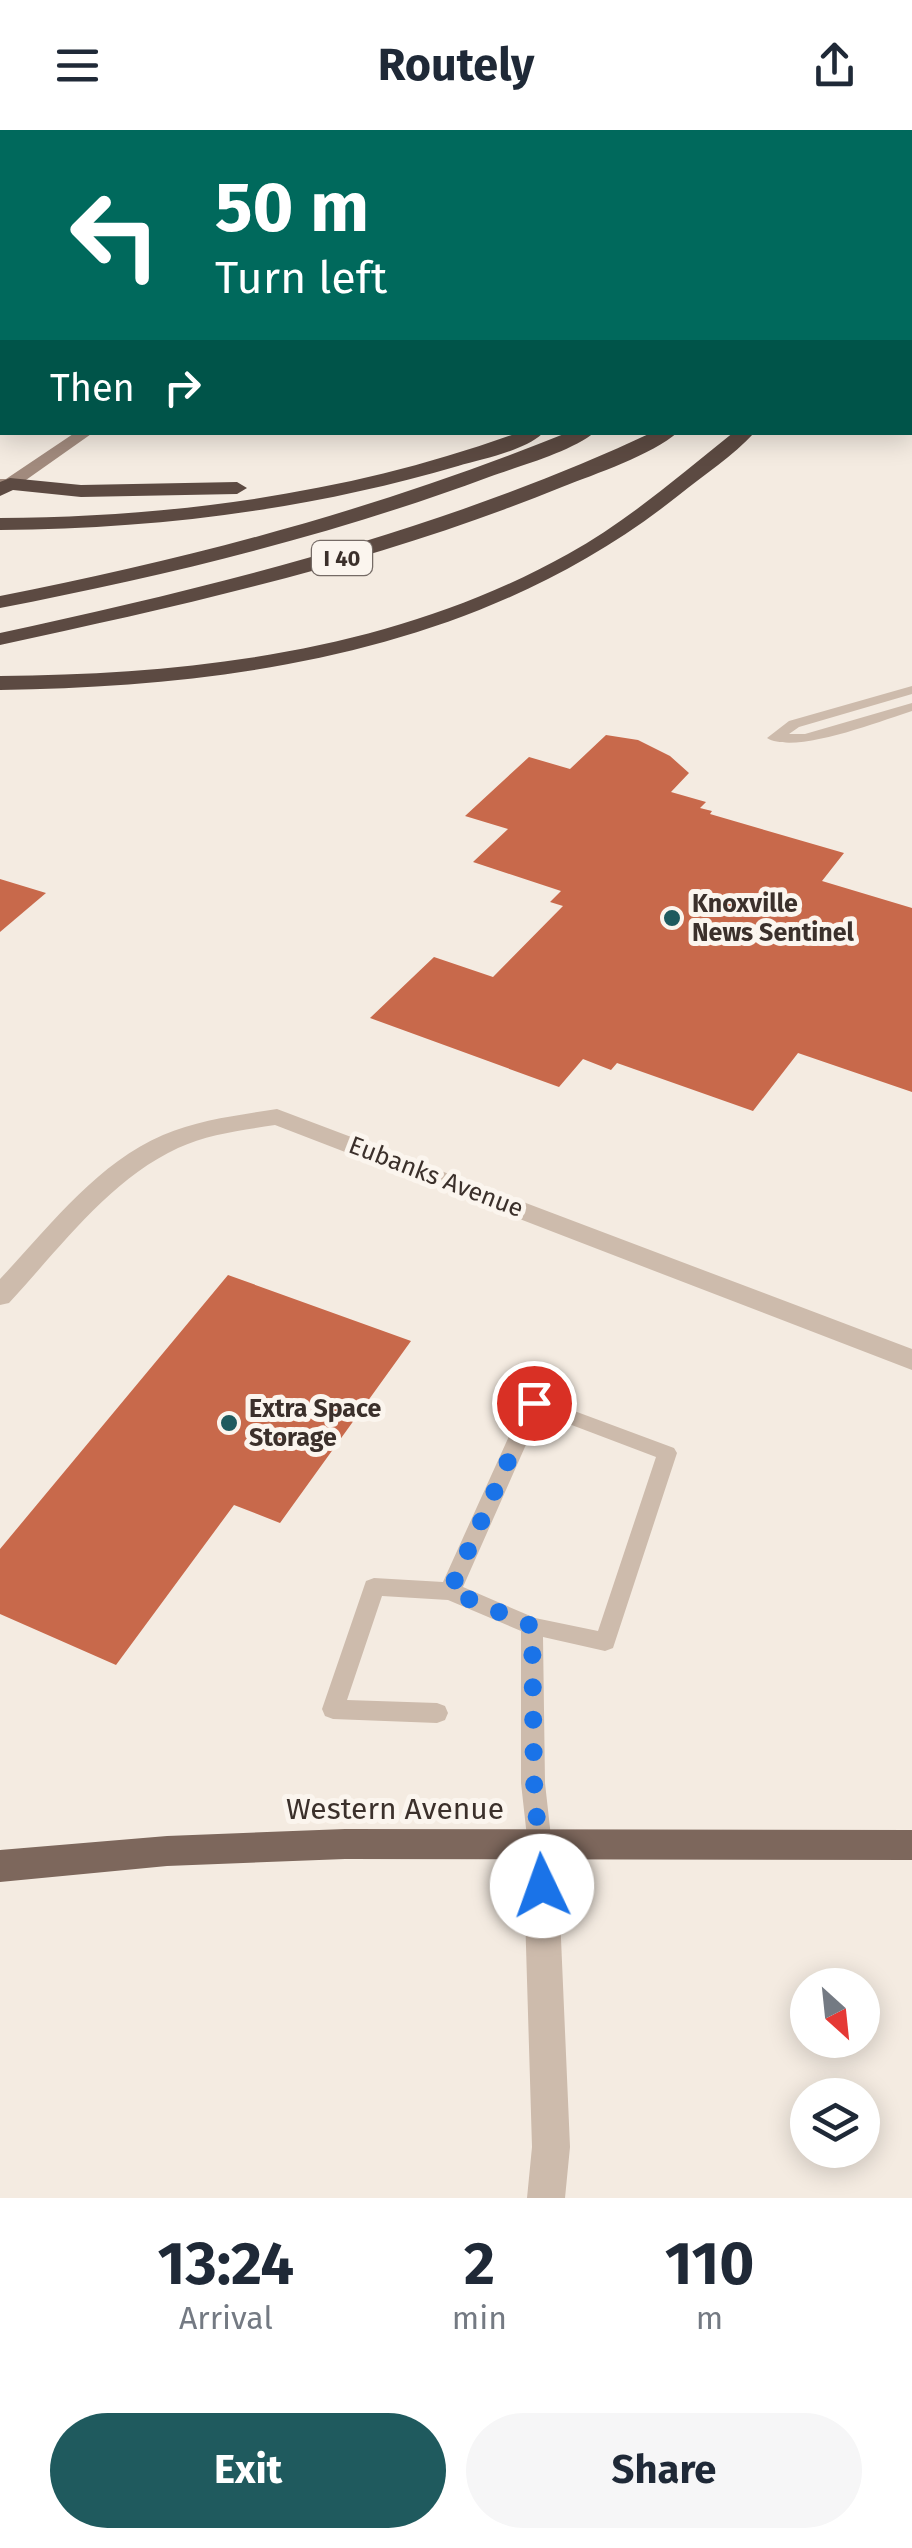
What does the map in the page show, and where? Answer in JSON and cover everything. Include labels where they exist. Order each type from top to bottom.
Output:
[{"type":"highway","points":[[3,486],[80,491],[236,488],[354,470],[473,435]]},
{"type":"highway","points":[[5,524],[222,508],[361,484],[471,455],[528,435]]},
{"type":"highway","name":"I 40","points":[[0,602],[104,583],[271,544],[458,485],[579,435]]},
{"type":"highway","name":"I 40","points":[[0,639],[151,607],[393,544],[586,474],[663,435]]},
{"type":"highway","points":[[0,683],[142,679],[331,648],[482,604],[533,582],[615,534],[742,435]]},
{"type":"main road","points":[[3,486],[82,435]]},
{"type":"main road","name":"Western Avenue","points":[[0,1866],[167,1851],[308,1846],[912,1845]]},
{"type":"street","name":"Eubanks Avenue","points":[[0,1296],[115,1177],[155,1150],[204,1131],[277,1118],[912,1360]]},
{"type":"street","points":[[540,1846],[551,2147],[546,2198]]},
{"type":"lane","points":[[912,690],[794,724],[774,738],[806,738],[912,707]]},
{"type":"lane","points":[[436,1713],[333,1709],[374,1587],[450,1591],[532,1626],[605,1642],[667,1452],[534,1403],[450,1591]]},
{"type":"lane","points":[[532,1626],[534,1782],[540,1846]]},
{"type":"building","name":"Knoxville News Sentinel","points":[[606,735],[638,740],[670,756],[689,773],[671,792],[706,802],[700,808],[712,811],[710,814],[844,853],[822,881],[912,908],[912,1092],[798,1053],[753,1111],[617,1063],[611,1070],[583,1059],[559,1087],[370,1018],[434,957],[493,977],[563,906],[550,902],[561,891],[473,862],[508,829],[465,816],[529,757],[570,769]]},
{"type":"building","points":[[0,879],[46,893],[0,932]]},
{"type":"building","name":"Extra Space Storage","points":[[228,1275],[411,1341],[280,1523],[234,1505],[116,1665],[0,1614],[0,1549]]},
{"type":"place","name":"Knoxville News Sentinel","points":[[672,918]]},
{"type":"place","name":"Extra Space Storage","points":[[229,1423]]},
{"type":"route","points":[[534,1403],[450,1591],[532,1626],[534,1782],[542,1886]]}]
